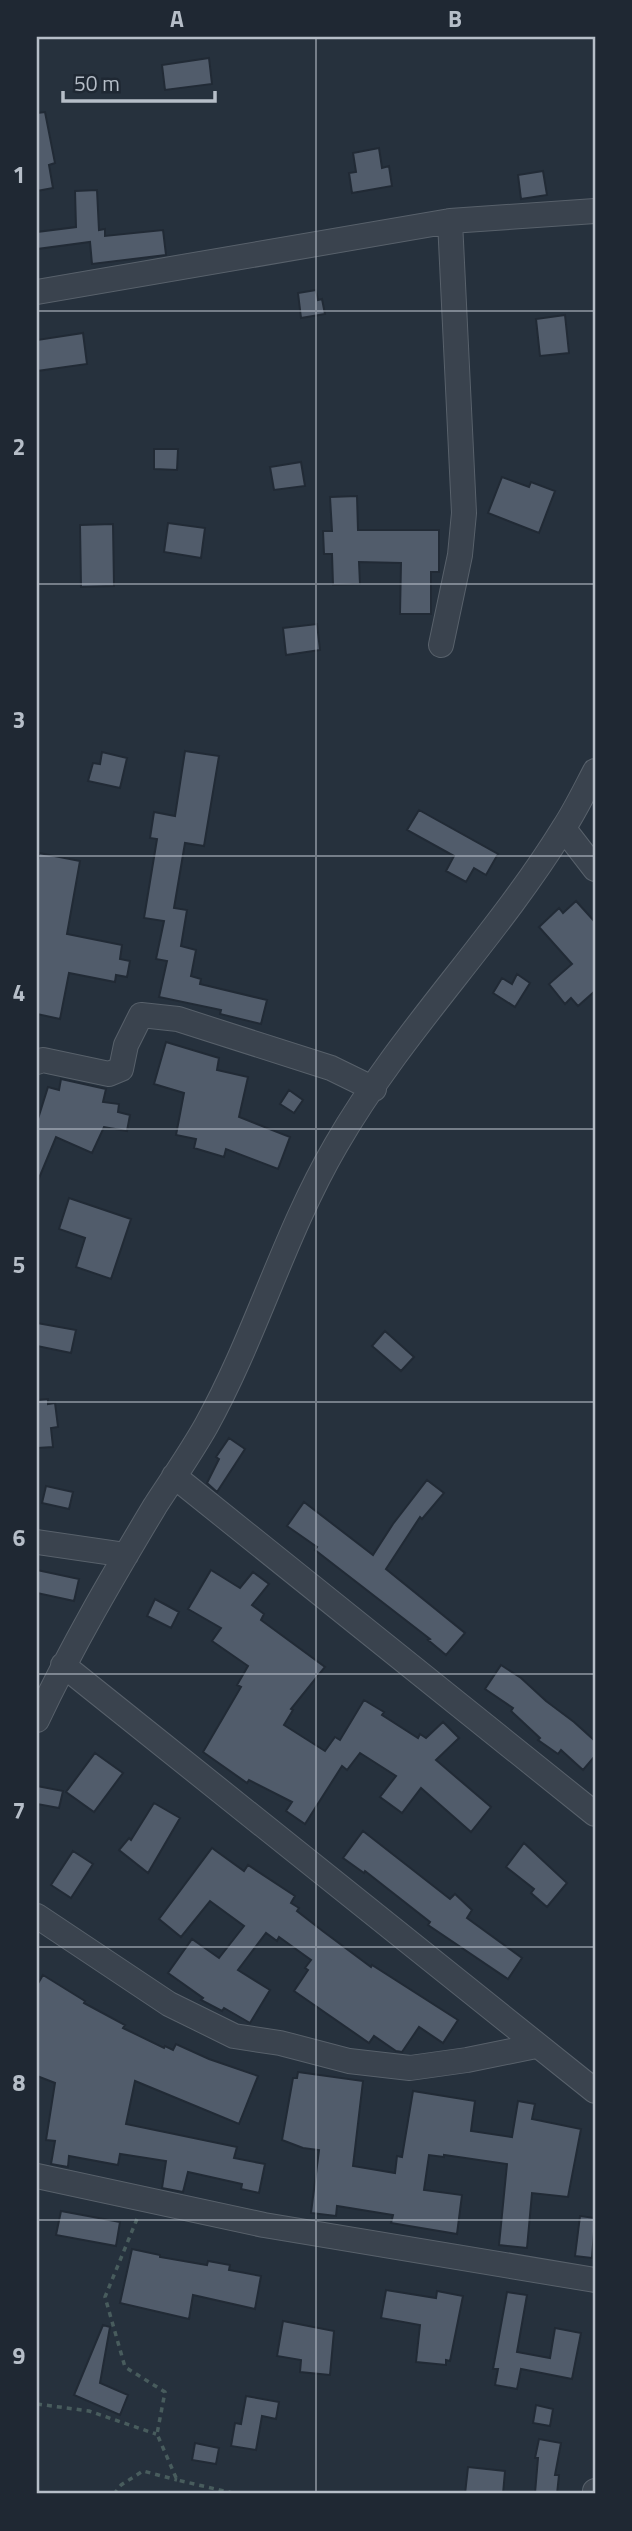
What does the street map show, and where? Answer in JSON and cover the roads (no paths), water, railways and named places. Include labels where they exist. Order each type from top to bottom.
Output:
[{"type":"street","points":[[37,292],[450,221],[595,211]]},
{"type":"street","points":[[441,645],[460,555],[464,513],[450,221]]},
{"type":"street","points":[[37,1720],[63,1665],[126,1555],[205,1427],[242,1356],[309,1198],[331,1155],[373,1089],[564,829],[595,771]]},
{"type":"street","points":[[564,829],[595,869]]},
{"type":"street","points":[[37,1062],[43,1060],[109,1074],[121,1069],[126,1045],[141,1015],[177,1018],[331,1068],[373,1089]]},
{"type":"street","points":[[174,1476],[595,1814]]},
{"type":"street","points":[[37,1542],[126,1555]]},
{"type":"street","points":[[63,1665],[595,2091]]},
{"type":"street","points":[[37,1916],[169,2004],[234,2036],[280,2043],[349,2061],[410,2068],[536,2046]]},
{"type":"street","points":[[37,2176],[264,2225],[595,2280]]}]
